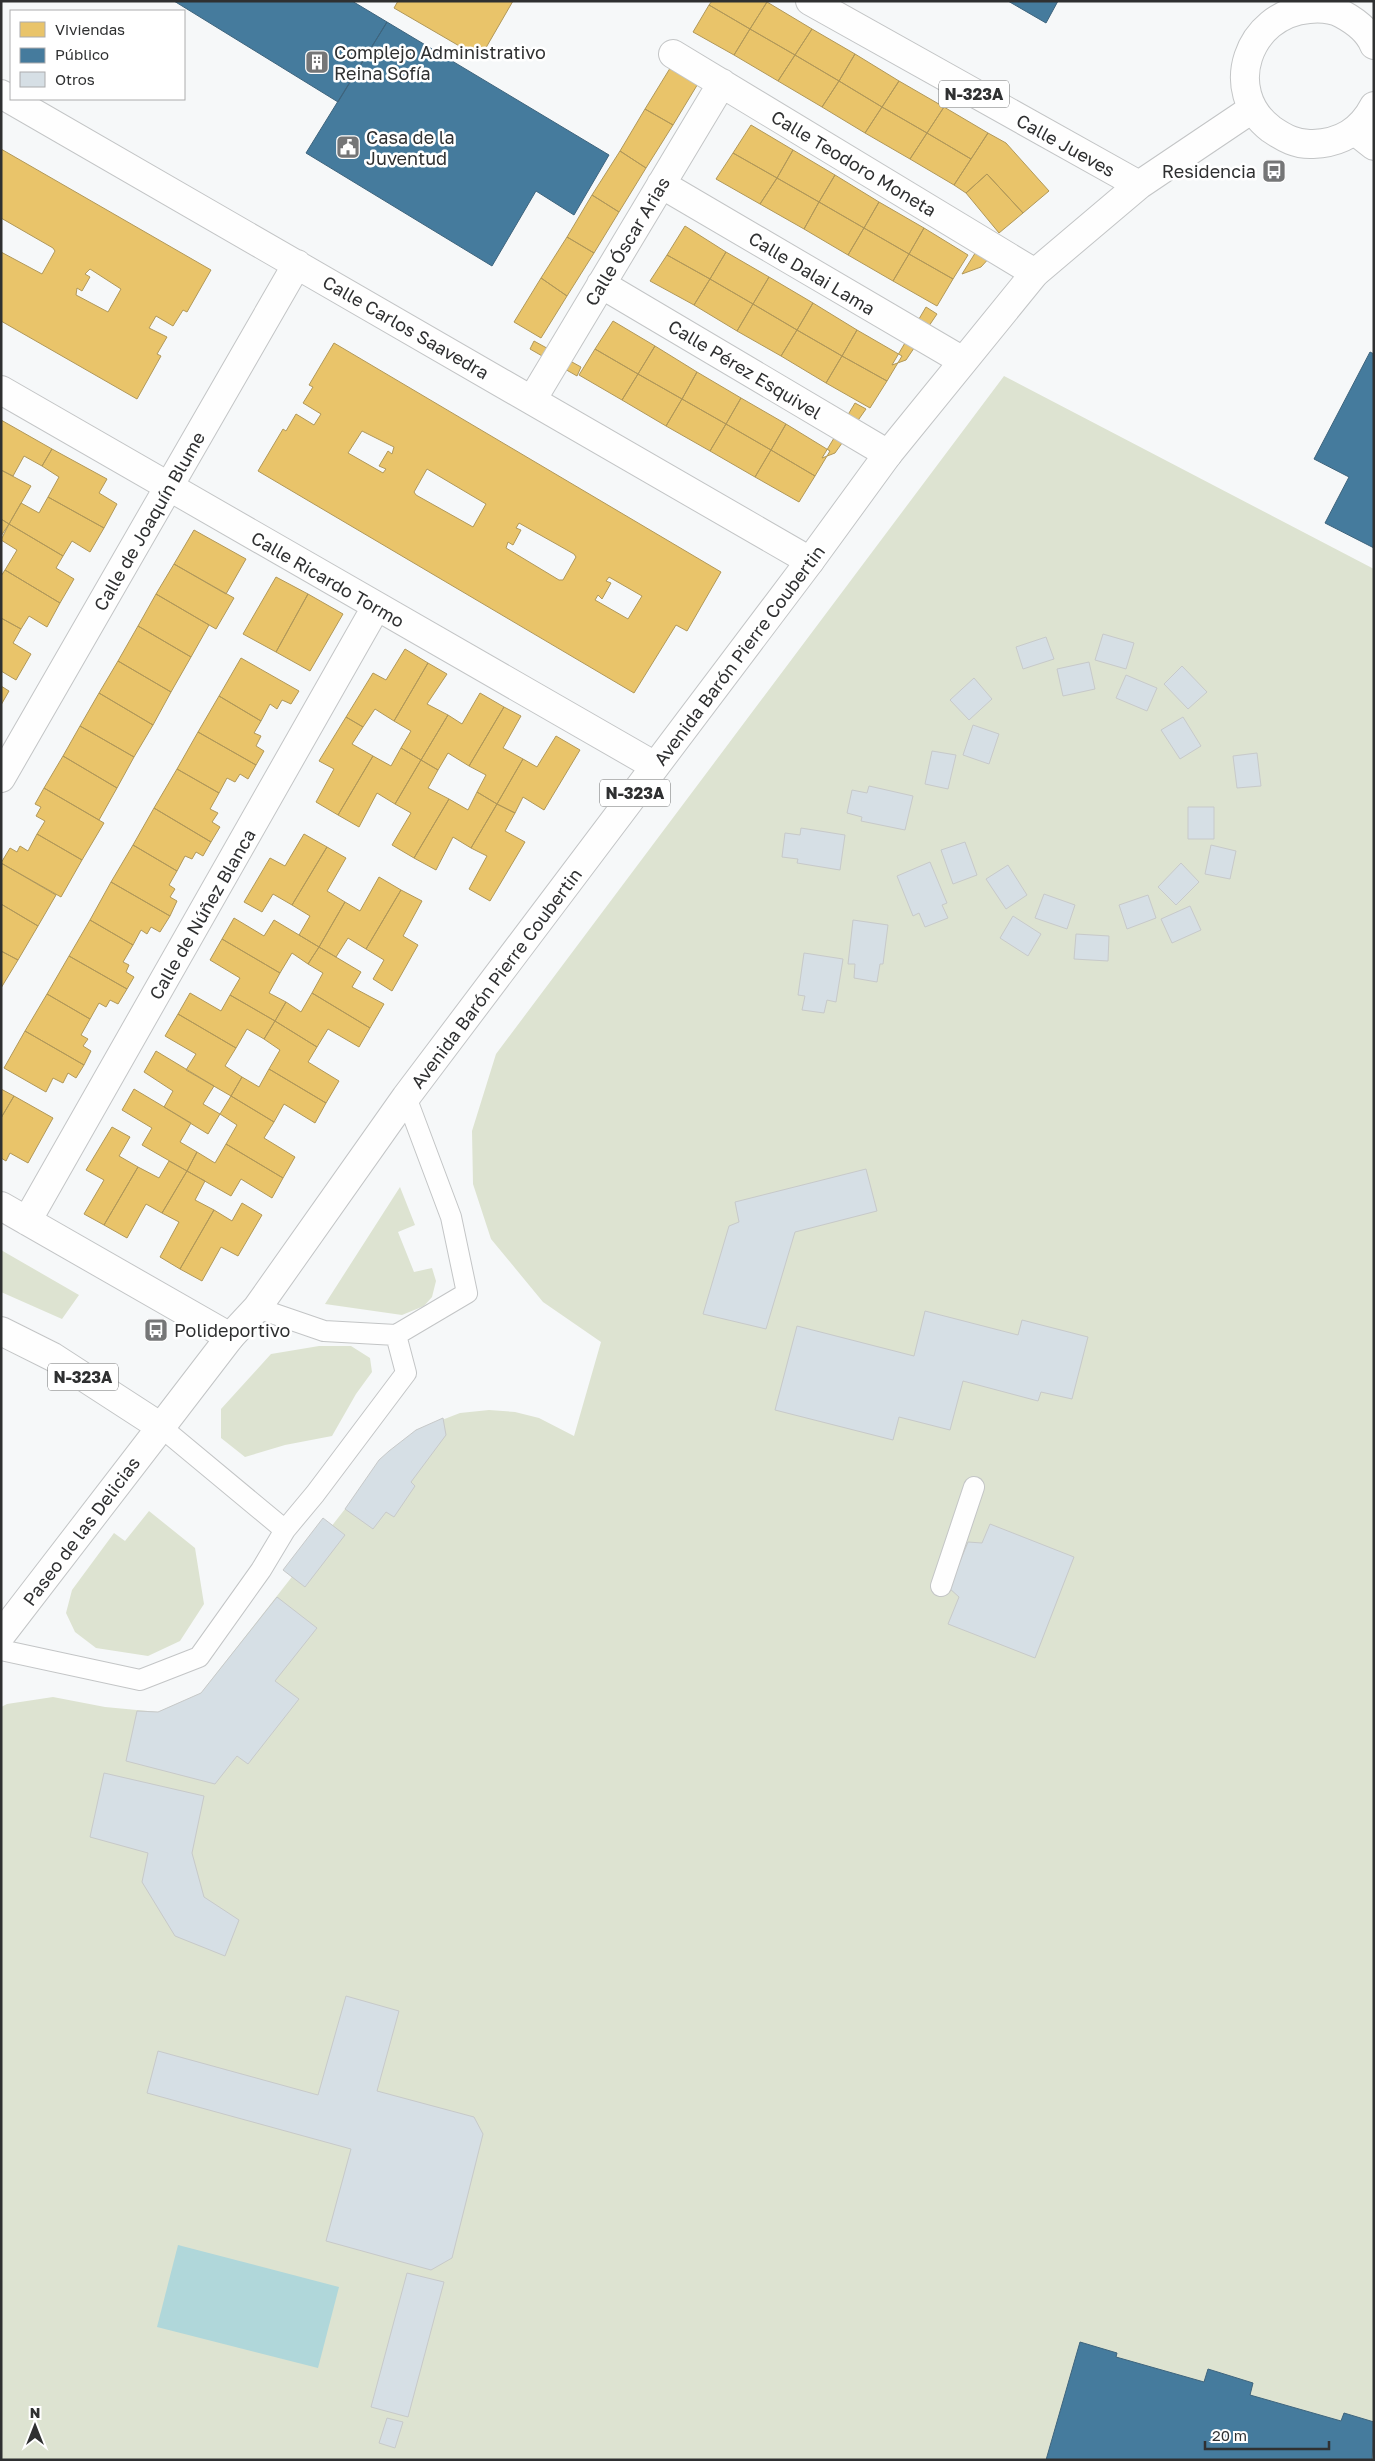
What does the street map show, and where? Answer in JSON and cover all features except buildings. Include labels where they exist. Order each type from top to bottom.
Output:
[{"type":"street","name":"Calle Jueves","points":[[810,1],[1139,185]]},
{"type":"street","points":[[1374,45],[1366,17],[1322,8],[1295,6],[1269,23],[1254,41],[1248,54],[1245,81],[1252,109],[1261,121],[1285,139],[1311,144],[1364,139],[1366,120],[1374,106]]},
{"type":"street","name":"Calle Teodoro Moneta","points":[[673,54],[1035,273]]},
{"type":"street","name":"Calle Óscar Arias","points":[[532,400],[722,83]]},
{"type":"street","name":"Calle Carlos Saavedra","points":[[11,100],[810,561]]},
{"type":"street","name":"Avenida Barón Pierre Coubertin","points":[[161,1428],[230,1337],[257,1308],[406,1097],[810,561],[888,454],[1035,273],[1139,185],[1252,109]]},
{"type":"street","name":"Calle Dalai Lama","points":[[661,184],[963,361]]},
{"type":"street","name":"Calle de Joaquín Blume","points":[[1,778],[297,264]]},
{"type":"street","name":"Calle Pérez Esquivel","points":[[601,284],[888,454]]},
{"type":"street","name":"Calle Ricardo Tormo","points":[[1,390],[376,608],[655,766]]},
{"type":"street","name":"Calle de Núñez Blanca","points":[[27,1221],[376,608]]},
{"type":"street","points":[[1,1206],[230,1337]]},
{"type":"street","name":"N-323A","points":[[1,1332],[53,1357],[161,1428]]},
{"type":"street","name":"Paseo de las Delicias","points":[[1,1635],[161,1428]]},
{"type":"lane","points":[[257,1308],[324,1331],[396,1335],[467,1293],[451,1217],[406,1097]]},
{"type":"lane","points":[[1,1650],[140,1680],[199,1657],[260,1570],[285,1530],[315,1494],[406,1373],[396,1335]]},
{"type":"lane","points":[[161,1428],[285,1530]]},
{"type":"lane","points":[[941,1586],[974,1487]]},
{"type":"green space","points":[[1004,376],[1374,569],[1374,2460],[1,2460],[1,1707],[7,1704],[53,1697],[105,1707],[158,1712],[201,1693],[345,1509],[416,1430],[460,1413],[489,1410],[515,1412],[539,1418],[574,1436],[601,1342],[543,1302],[491,1239],[473,1184],[472,1131],[496,1054]]},
{"type":"green space","points":[[400,1187],[415,1225],[398,1232],[414,1272],[432,1268],[436,1281],[432,1297],[424,1306],[402,1315],[325,1304]]},
{"type":"green space","points":[[1,1250],[79,1295],[62,1319],[1,1292]]},
{"type":"green space","points":[[319,1346],[351,1346],[370,1358],[372,1372],[356,1394],[332,1436],[285,1445],[245,1457],[221,1438],[221,1409],[271,1354]]},
{"type":"green space","points":[[149,1511],[195,1548],[204,1604],[180,1641],[148,1656],[96,1648],[75,1632],[66,1613],[72,1590],[114,1533],[125,1541]]},
{"type":"water","points":[[178,2245],[339,2287],[318,2368],[157,2327]]},
{"type":"place","name":"Complejo Administrativo Reina Sofía","points":[[317,62]]},
{"type":"place","name":"Casa de la Juventud","points":[[348,147]]},
{"type":"place","name":"Residencia","points":[[1274,171]]},
{"type":"place","name":"Polideportivo","points":[[156,1330]]}]
